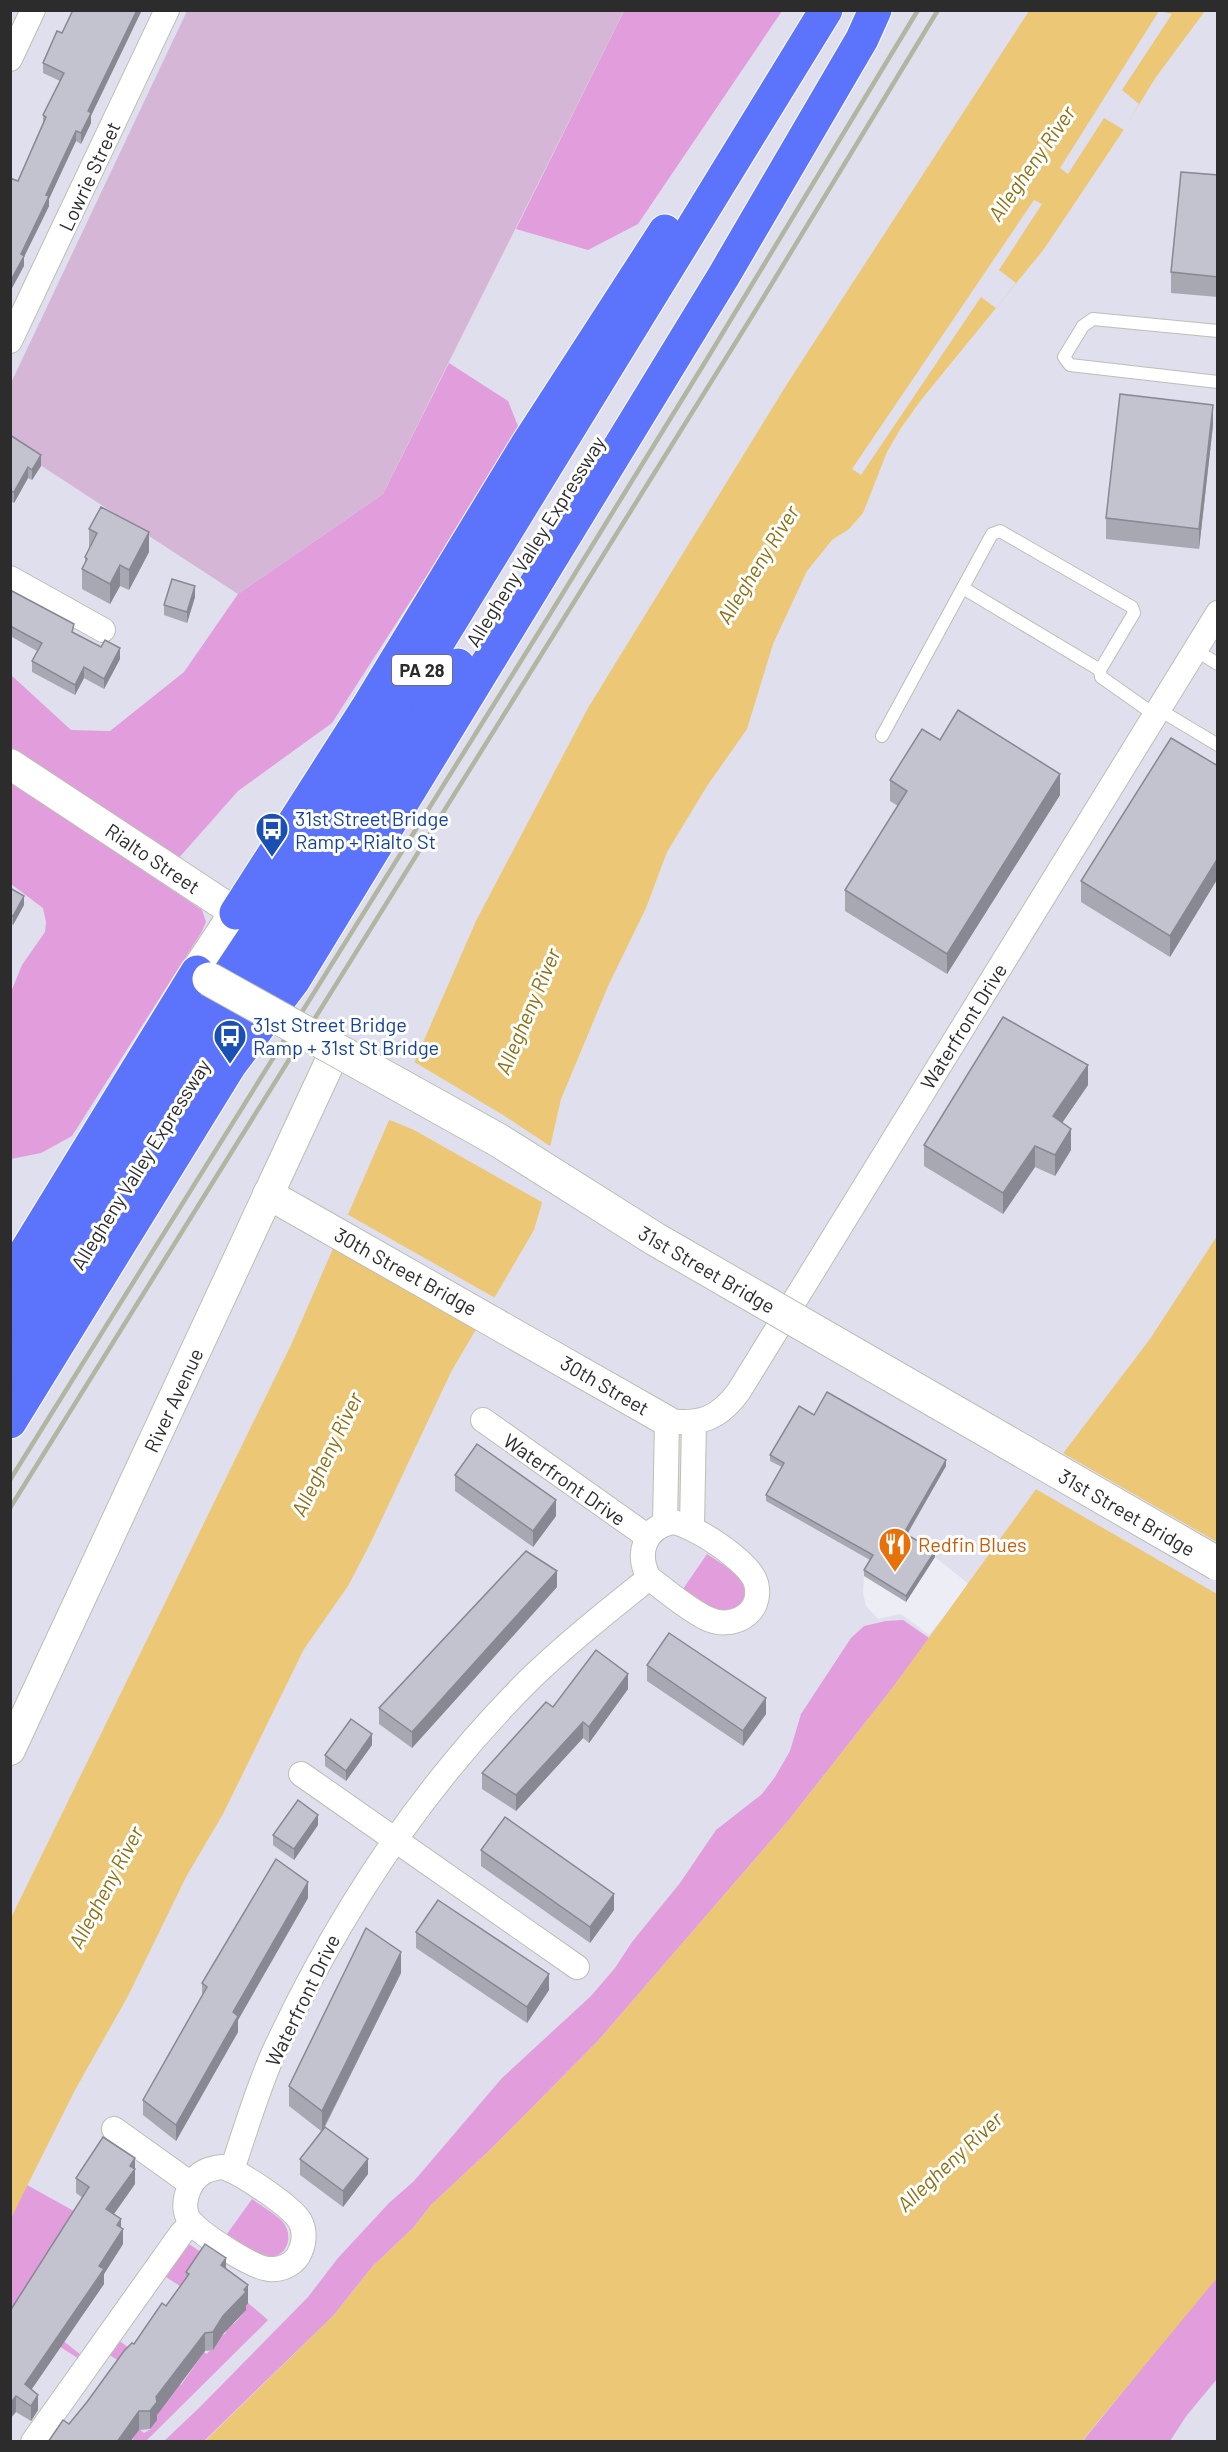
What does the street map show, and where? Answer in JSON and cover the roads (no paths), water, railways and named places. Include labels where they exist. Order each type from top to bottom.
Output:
[{"type":"highway","points":[[236,912],[367,708],[526,446],[808,10]]},
{"type":"highway","name":"Allegheny Valley Expressway","points":[[10,1324],[168,1066],[299,869],[826,10]]},
{"type":"highway","name":"Allegheny Valley Expressway","points":[[10,1376],[71,1273],[210,1054],[325,882],[762,173],[869,10]]},
{"type":"highway","points":[[10,1422],[230,1065],[294,980],[723,277],[862,39],[875,10]]},
{"type":"highway","points":[[10,1277],[203,976]]},
{"type":"main road","points":[[203,976],[236,912]]},
{"type":"main road","name":"31st Street Bridge","points":[[203,976],[498,1140],[655,1239],[1218,1564]]},
{"type":"street","points":[[10,59],[33,10]]},
{"type":"street","name":"Lowrie Street","points":[[10,341],[167,10]]},
{"type":"street","points":[[10,578],[103,630]]},
{"type":"street","name":"Waterfront Drive","points":[[483,1420],[656,1530],[682,1523],[692,1527],[742,1563],[751,1572],[756,1582],[758,1596],[747,1616],[736,1622],[723,1623],[706,1618],[649,1578],[644,1568],[642,1556],[656,1530],[680,1422],[714,1416],[729,1405],[739,1391],[1218,613]]},
{"type":"street","name":"Rialto Street","points":[[10,764],[110,828],[164,868],[236,912]]},
{"type":"street","name":"River Avenue","points":[[10,1750],[335,1051]]},
{"type":"street","name":"30th Street Bridge","points":[[268,1194],[543,1349]]},
{"type":"street","name":"30th Street","points":[[543,1349],[680,1422]]},
{"type":"street","points":[[680,1422],[692,1527]]},
{"type":"street","name":"Waterfront Drive","points":[[232,2170],[273,2056],[314,1971],[369,1877],[394,1841],[459,1755],[528,1681],[649,1578]]},
{"type":"street","points":[[301,1774],[577,1967]]},
{"type":"street","points":[[114,2128],[191,2184]]},
{"type":"street","points":[[222,2167],[232,2170],[293,2213],[301,2223],[304,2234],[303,2248],[296,2259],[284,2267],[270,2270],[256,2267],[191,2223],[186,2206],[191,2184],[204,2172],[222,2167]]},
{"type":"street","points":[[33,2442],[191,2223]]},
{"type":"lane","points":[[1218,331],[1093,319],[1083,326],[1064,357],[1070,365],[1218,382]]},
{"type":"lane","points":[[882,736],[992,534],[1000,531],[1132,607],[1134,613],[1100,670],[1101,677],[1156,712],[1218,745]]},
{"type":"lane","points":[[963,588],[1100,670]]},
{"type":"lane","points":[[1195,650],[1218,664]]},
{"type":"water","name":"Allegheny River","points":[[1029,11],[1205,11],[1156,77],[1044,249],[921,400],[901,428],[887,452],[863,513],[849,529],[832,540],[807,571],[773,644],[747,729],[707,786],[667,852],[646,908],[609,984],[561,1099],[550,1147],[542,1203],[534,1230],[451,1372],[348,1586],[304,1649],[223,1814],[186,1877],[128,1996],[75,2090],[11,2218],[10,1920],[291,1345],[476,921],[588,708],[787,384]]},
{"type":"water","name":"Allegheny River","points":[[1217,1236],[1217,2278],[1082,2441],[204,2442],[334,2315],[372,2267],[413,2228],[431,2205],[492,2148],[597,2042],[788,1821],[894,1686],[1039,1485],[1150,1339]]},
{"type":"railway","points":[[10,1480],[539,632],[918,10]]},
{"type":"railway","points":[[10,1508],[754,313],[938,10]]},
{"type":"place","name":"31st Street Bridge Ramp + Rialto St","points":[[272,858]]},
{"type":"place","name":"31st Street Bridge Ramp + 31st St Bridge","points":[[230,1065]]},
{"type":"place","name":"Redfin Blues","points":[[895,1573]]}]
